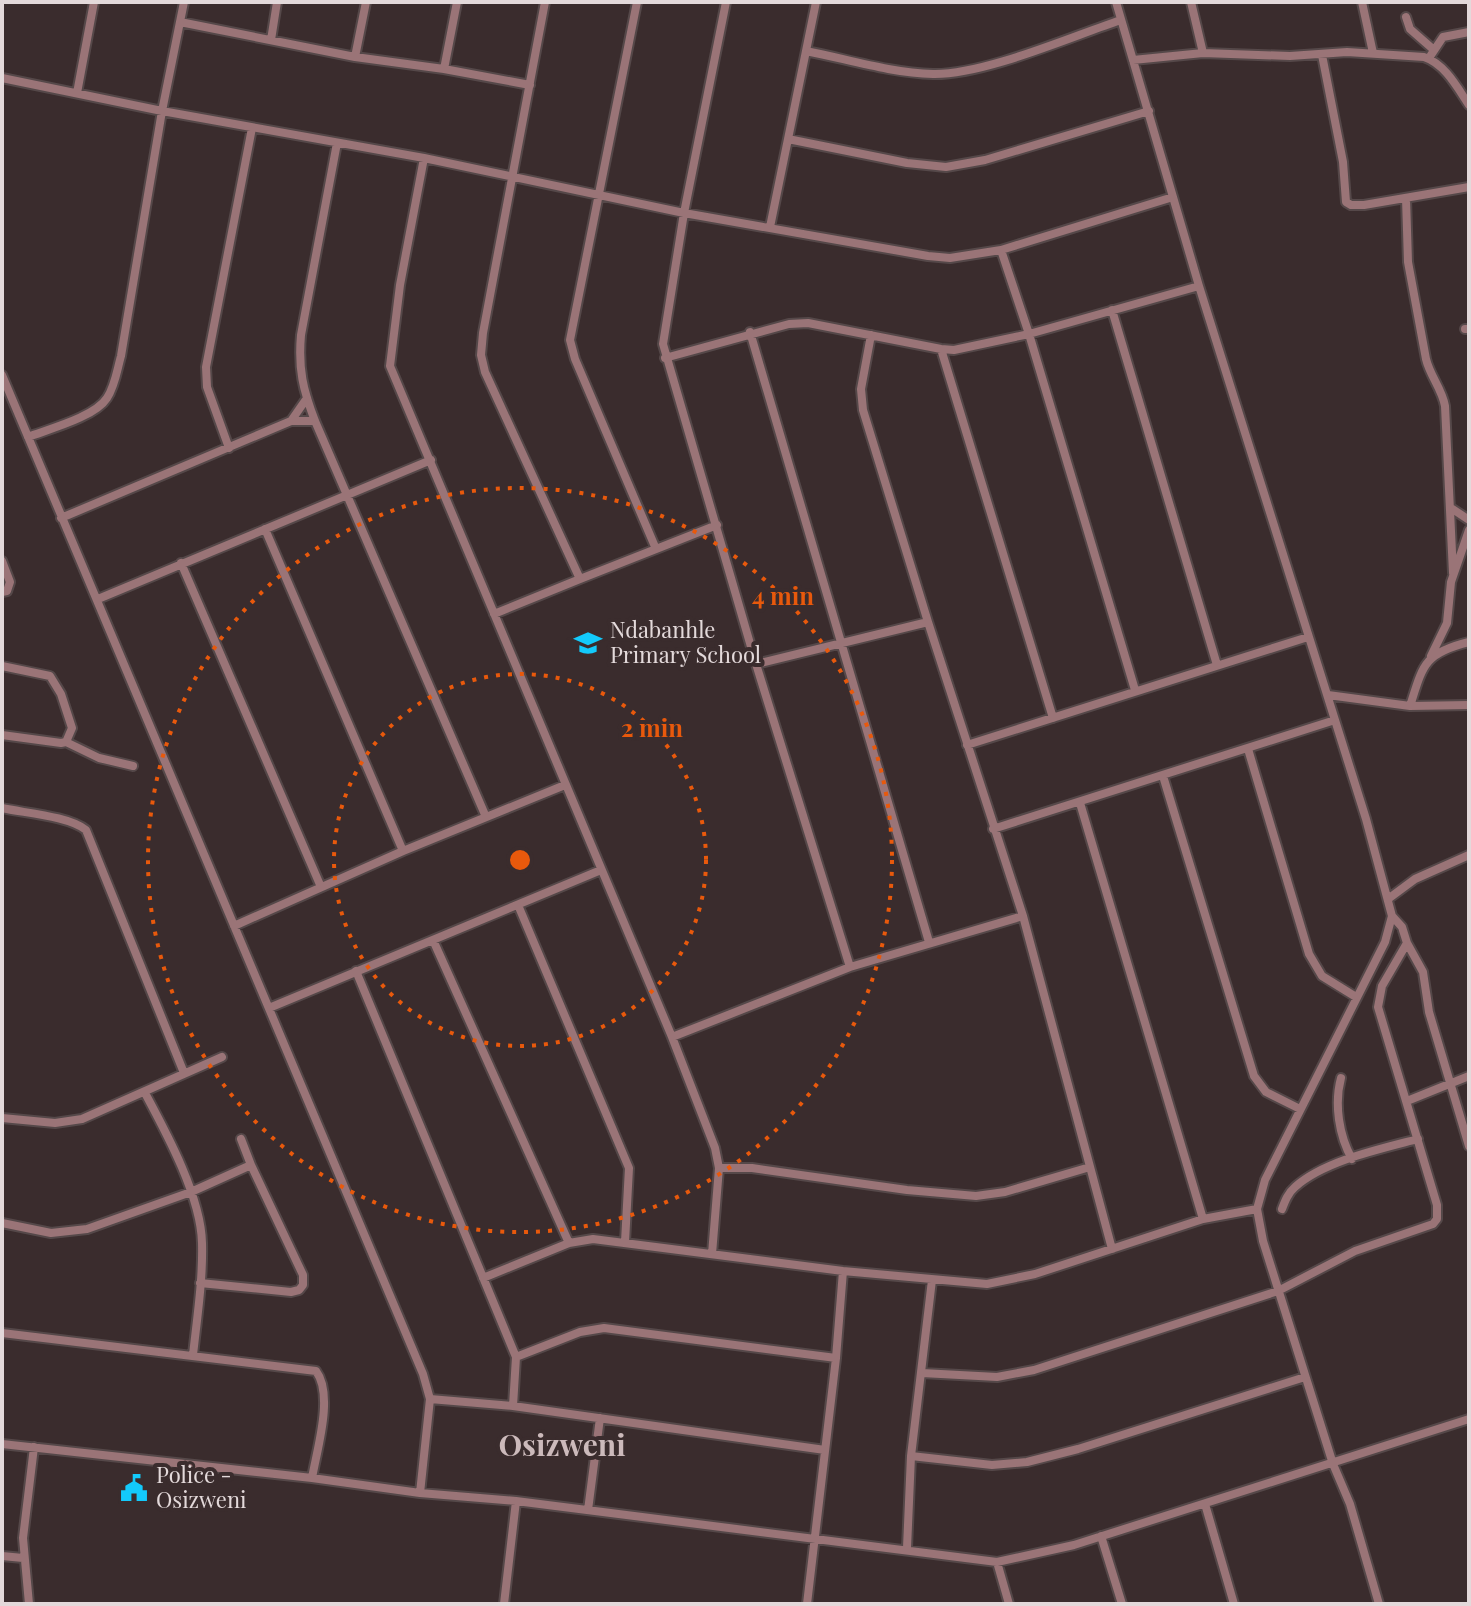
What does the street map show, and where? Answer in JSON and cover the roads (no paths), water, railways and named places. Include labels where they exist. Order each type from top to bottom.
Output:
[{"type":"street","points":[[77,93],[94,2]]},
{"type":"street","points":[[28,437],[94,411],[106,400],[113,385],[121,356],[162,111],[184,2]]},
{"type":"street","points":[[271,40],[277,2]]},
{"type":"street","points":[[355,57],[366,2]]},
{"type":"street","points":[[444,69],[457,2]]},
{"type":"street","points":[[545,2],[481,355],[485,372],[580,579]]},
{"type":"street","points":[[637,2],[570,340],[575,359],[656,549]]},
{"type":"street","points":[[726,2],[684,213],[663,344],[756,664],[850,967]]},
{"type":"street","points":[[770,227],[816,2]]},
{"type":"street","points":[[1116,2],[1199,286],[1328,695],[1392,916],[1385,942],[1265,1180],[1257,1209],[1278,1291],[1333,1464],[1350,1504],[1379,1604]]},
{"type":"street","points":[[1191,2],[1203,53]]},
{"type":"street","points":[[1362,2],[1373,53]]},
{"type":"street","points":[[1406,17],[1410,29],[1469,105]]},
{"type":"street","points":[[806,51],[935,74],[1000,61],[1121,20]]},
{"type":"street","points":[[180,22],[355,57],[530,85]]},
{"type":"street","points":[[1431,54],[1443,37],[1469,32]]},
{"type":"street","points":[[1133,60],[1203,53],[1290,56],[1431,54]]},
{"type":"street","points":[[1322,55],[1340,146],[1346,202],[1354,205],[1469,187]]},
{"type":"street","points":[[2,78],[162,111],[424,158],[684,213],[928,256],[950,258],[1001,250],[1173,197]]},
{"type":"street","points":[[788,139],[907,163],[946,167],[985,160],[1149,111]]},
{"type":"street","points":[[229,448],[207,387],[206,367],[252,128]]},
{"type":"street","points":[[337,143],[301,335],[299,363],[315,421],[486,817]]},
{"type":"street","points":[[424,158],[400,285],[390,366],[672,1037],[715,1148],[719,1168],[712,1254]]},
{"type":"street","points":[[1406,198],[1408,262],[1428,366],[1442,392],[1445,406],[1453,573],[1447,623],[1421,672],[1410,706]]},
{"type":"street","points":[[1001,250],[1135,690]]},
{"type":"street","points":[[665,358],[750,332],[808,323],[941,349],[968,348],[1199,286]]},
{"type":"street","points":[[1112,310],[1217,665]]},
{"type":"street","points":[[750,332],[929,942]]},
{"type":"street","points":[[871,335],[861,400],[928,622],[1023,916],[1112,1249]]},
{"type":"street","points":[[941,349],[1053,718]]},
{"type":"street","points":[[2,375],[417,1359],[430,1399],[420,1493]]},
{"type":"street","points":[[291,421],[307,398]]},
{"type":"street","points":[[61,518],[291,421],[315,421]]},
{"type":"street","points":[[98,599],[431,460]]},
{"type":"street","points":[[1451,508],[1469,520]]},
{"type":"street","points":[[494,614],[717,525]]},
{"type":"street","points":[[265,529],[403,851]]},
{"type":"street","points":[[1453,573],[1469,530]]},
{"type":"street","points":[[2,561],[10,582],[7,591],[2,592]]},
{"type":"street","points":[[181,563],[321,887]]},
{"type":"street","points":[[756,664],[928,622]]},
{"type":"street","points":[[967,745],[1308,637]]},
{"type":"street","points":[[1431,656],[1469,642]]},
{"type":"street","points":[[2,666],[50,676],[56,684],[72,728],[66,742]]},
{"type":"street","points":[[1328,695],[1410,706],[1469,705]]},
{"type":"street","points":[[993,829],[1335,720]]},
{"type":"street","points":[[2,735],[66,742],[99,758],[133,766]]},
{"type":"street","points":[[1248,749],[1309,954],[1322,976],[1356,997]]},
{"type":"street","points":[[1163,776],[1254,1076],[1266,1092],[1300,1109]]},
{"type":"street","points":[[234,926],[403,851],[565,785]]},
{"type":"street","points":[[1080,803],[1203,1219]]},
{"type":"street","points":[[2,808],[55,819],[86,830],[184,1073]]},
{"type":"street","points":[[1388,899],[1415,879],[1469,855]]},
{"type":"street","points":[[269,1008],[601,870]]},
{"type":"street","points":[[518,905],[629,1168],[625,1242]]},
{"type":"street","points":[[672,1037],[850,967],[1023,916]]},
{"type":"street","points":[[1392,916],[1402,927],[1423,972],[1429,1012],[1469,1146]]},
{"type":"street","points":[[433,940],[569,1243]]},
{"type":"street","points":[[922,1373],[997,1377],[1024,1372],[1278,1291],[1355,1251],[1433,1224],[1437,1219],[1437,1205],[1380,1015],[1378,997],[1387,975],[1407,943]]},
{"type":"street","points":[[356,971],[516,1357],[513,1406]]},
{"type":"street","points":[[2,1118],[55,1123],[82,1119],[222,1057]]},
{"type":"street","points":[[1407,1101],[1469,1076]]},
{"type":"street","points":[[1341,1078],[1338,1090],[1339,1119],[1352,1159]]},
{"type":"street","points":[[145,1093],[191,1192],[201,1237],[193,1355]]},
{"type":"street","points":[[200,1283],[291,1292],[303,1285],[303,1275],[241,1139]]},
{"type":"street","points":[[1282,1209],[1293,1189],[1304,1180],[1352,1159],[1418,1139]]},
{"type":"street","points":[[2,1223],[51,1233],[75,1232],[191,1192],[251,1165]]},
{"type":"street","points":[[719,1168],[752,1168],[907,1190],[976,1196],[1005,1192],[1090,1167]]},
{"type":"street","points":[[483,1278],[569,1243],[593,1239],[843,1271],[987,1284],[1015,1280],[1203,1219],[1257,1209]]},
{"type":"street","points":[[807,1604],[843,1271]]},
{"type":"street","points":[[907,1548],[911,1456],[932,1280]]},
{"type":"street","points":[[516,1357],[580,1332],[604,1328],[836,1358]]},
{"type":"street","points":[[2,1333],[316,1371],[323,1383],[325,1399],[312,1478]]},
{"type":"street","points":[[911,1456],[1011,1465],[1078,1449],[1305,1377]]},
{"type":"street","points":[[430,1399],[513,1406],[825,1450]]},
{"type":"street","points":[[588,1510],[600,1418]]},
{"type":"street","points":[[2,1444],[420,1493],[516,1501],[907,1548],[997,1562],[1047,1552],[1101,1536],[1469,1419]]},
{"type":"street","points":[[29,1604],[23,1538],[34,1447]]},
{"type":"street","points":[[504,1604],[516,1501]]},
{"type":"street","points":[[1205,1504],[1234,1604]]},
{"type":"street","points":[[1101,1536],[1122,1604]]},
{"type":"street","points":[[2,1556],[23,1558]]},
{"type":"street","points":[[997,1562],[1009,1604]]},
{"type":"place","name":"Ndabanhle Primary School","points":[[588,643]]},
{"type":"place","name":"Police - Osizweni","points":[[134,1488]]},
{"type":"district","name":"Osizweni","points":[[562,1446]]}]
